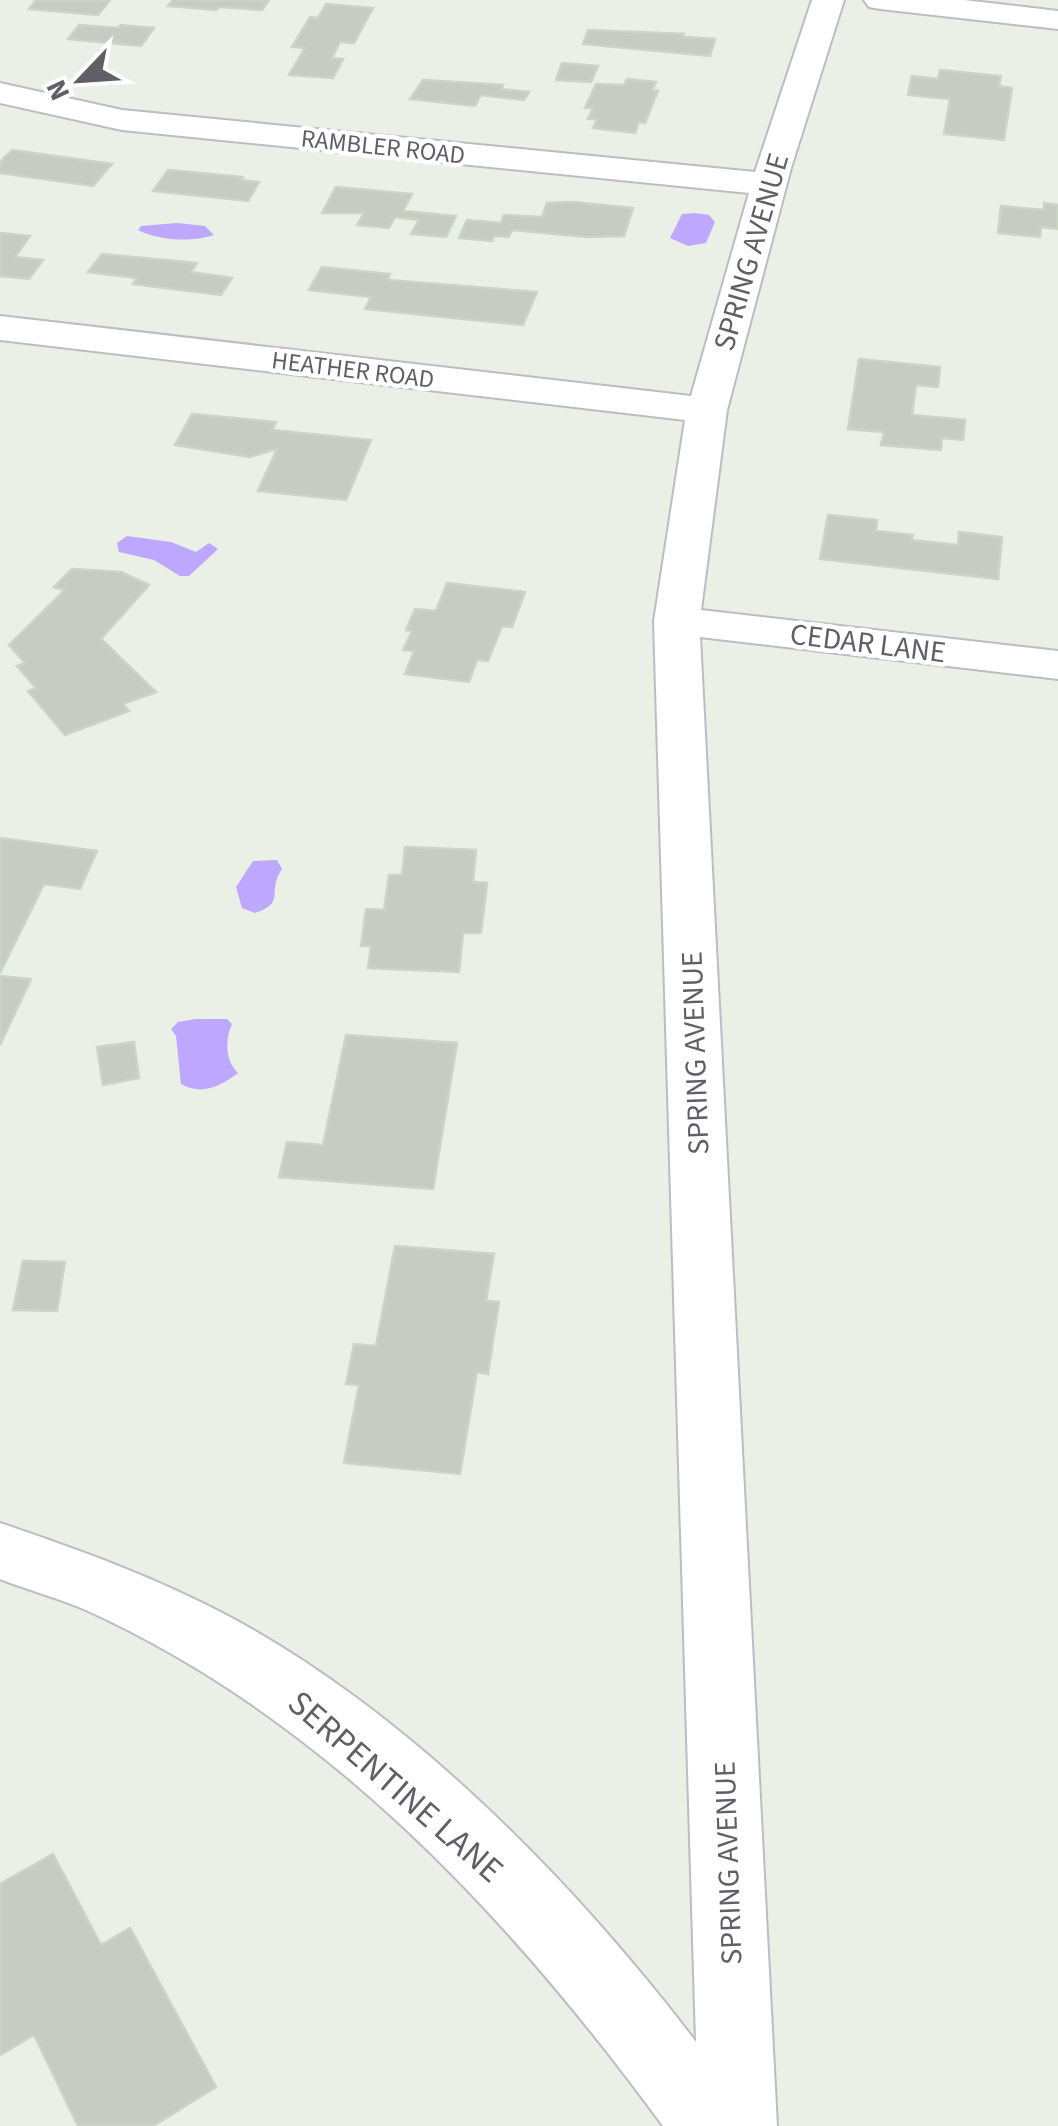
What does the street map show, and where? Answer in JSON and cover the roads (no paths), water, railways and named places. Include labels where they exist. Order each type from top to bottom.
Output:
[{"type":"street","name":"SPRING AVENUE","points":[[738,2126],[677,621],[707,410],[770,184],[828,0]]},
{"type":"street","points":[[880,0],[1058,20]]},
{"type":"street","name":"RAMBLER ROAD","points":[[0,93],[122,120],[770,184]]},
{"type":"street","name":"HEATHER ROAD","points":[[0,328],[707,410]]},
{"type":"street","name":"CEDAR LANE","points":[[677,621],[1058,666]]},
{"type":"street","name":"SERPENTINE LANE","points":[[0,1551],[108,1588],[176,1622],[244,1661],[319,1713],[469,1843],[560,1934],[652,2043],[710,2126]]}]
